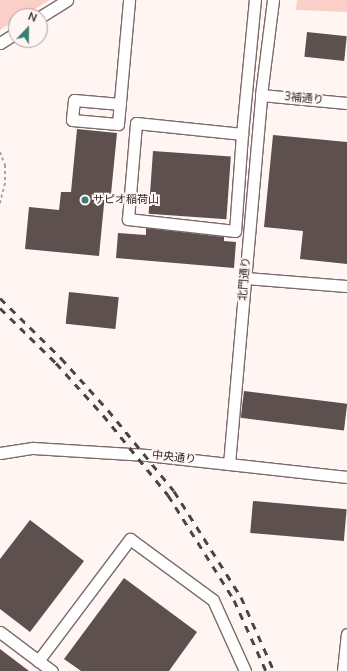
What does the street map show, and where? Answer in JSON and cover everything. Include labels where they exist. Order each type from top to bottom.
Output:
[{"type":"street","points":[[48,12],[67,0]]},
{"type":"street","points":[[120,104],[129,0]]},
{"type":"street","points":[[242,134],[136,123],[128,219],[234,231],[255,0]]},
{"type":"street","name":"北門通り","points":[[229,464],[262,95],[273,0]]},
{"type":"street","name":"3補通り","points":[[262,95],[347,103]]},
{"type":"street","points":[[245,278],[347,286]]},
{"type":"street","name":"中央通り","points":[[0,453],[33,448],[229,464],[347,478]]},
{"type":"street","points":[[38,660],[130,539],[213,600],[245,671]]},
{"type":"street","points":[[0,632],[52,671]]},
{"type":"street","points":[[344,671],[347,634]]},
{"type":"path","points":[[0,152],[5,165],[5,183],[0,203]]},
{"type":"shaded area","points":[[0,0],[50,0],[36,8],[8,8],[8,25],[0,30]]},
{"type":"shaded area","points":[[297,0],[347,0],[347,12],[296,10]]},
{"type":"building","points":[[307,32],[347,36],[344,61],[304,57]]},
{"type":"building","name":"サピオ稲荷山","points":[[77,129],[117,133],[111,194],[105,194],[99,256],[25,249],[29,207],[59,210],[61,192],[71,192]]},
{"type":"building","points":[[273,135],[347,142],[347,264],[300,259],[303,231],[264,227]]},
{"type":"building","points":[[153,151],[231,156],[226,219],[149,214]]},
{"type":"building","points":[[146,228],[224,237],[224,241],[236,242],[234,268],[116,258],[118,233],[146,235]]},
{"type":"building","points":[[69,292],[119,297],[115,329],[66,324]]},
{"type":"building","points":[[244,391],[347,404],[344,430],[241,418]]},
{"type":"building","points":[[253,501],[347,509],[344,541],[250,533]]},
{"type":"building","points":[[30,520],[84,561],[30,632],[0,609],[0,559]]},
{"type":"building","points":[[124,578],[197,632],[169,671],[81,671],[64,659]]},
{"type":"building","points":[[0,649],[29,671],[0,671]]},
{"type":"railway","points":[[0,298],[61,358],[108,410],[174,491],[241,597],[274,671]]},
{"type":"railway","points":[[0,308],[56,363],[103,415],[168,495],[234,600],[266,671]]},
{"type":"place","name":"サピオ稲荷山","points":[[85,200]]}]
